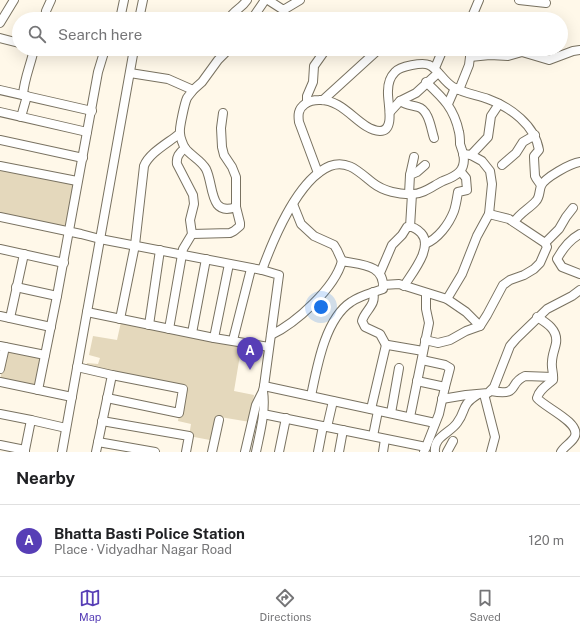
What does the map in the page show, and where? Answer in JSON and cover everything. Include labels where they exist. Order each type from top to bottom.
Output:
[{"type":"street","points":[[0,23],[3,11],[14,0]]},
{"type":"street","points":[[46,12],[52,0]]},
{"type":"street","points":[[121,12],[124,0]]},
{"type":"street","points":[[140,12],[143,0]]},
{"type":"street","points":[[233,12],[240,9],[247,0]]},
{"type":"street","points":[[257,12],[266,0],[282,9],[300,0]]},
{"type":"street","points":[[474,12],[479,0]]},
{"type":"street","points":[[519,0],[546,3]]},
{"type":"street","points":[[0,38],[12,41]]},
{"type":"street","points":[[568,53],[580,50]]},
{"type":"street","points":[[21,117],[25,96],[23,87],[33,56]]},
{"type":"street","points":[[38,390],[58,296],[98,72],[103,56]]},
{"type":"street","points":[[62,452],[133,56]]},
{"type":"street","points":[[218,60],[219,56]]},
{"type":"street","points":[[222,56],[209,74],[187,98],[184,105],[180,134],[185,148],[203,164],[207,172],[215,201],[223,209],[227,210],[236,207]]},
{"type":"street","points":[[307,102],[307,96],[313,82],[314,66],[321,56]]},
{"type":"street","points":[[323,100],[370,56]]},
{"type":"street","points":[[390,112],[400,101],[416,93],[426,82],[436,70],[441,56]]},
{"type":"street","points":[[448,104],[469,65],[470,56]]},
{"type":"street","points":[[536,56],[549,60],[560,56]]},
{"type":"street","points":[[318,173],[299,122],[298,114],[301,107],[307,102],[313,100],[333,102],[373,130],[383,131],[389,125],[389,83],[395,71],[399,68],[429,64],[448,83],[457,89],[499,104],[523,121],[534,135],[539,150],[534,156],[536,177],[541,185]]},
{"type":"street","points":[[130,73],[168,79],[193,90]]},
{"type":"street","points":[[426,82],[448,104],[460,133],[460,145],[467,154],[482,161],[490,171],[492,184],[489,214],[476,236],[462,274],[447,299]]},
{"type":"street","points":[[0,90],[92,110]]},
{"type":"street","points":[[400,101],[410,106],[419,107],[424,111],[434,138]]},
{"type":"street","points":[[262,270],[271,245],[293,204],[309,181],[318,173],[330,166],[340,163],[356,170],[372,183],[382,188],[418,194],[450,179],[461,172],[467,154],[488,136],[491,116],[499,104]]},
{"type":"street","points":[[0,112],[87,132]]},
{"type":"street","points":[[192,234],[223,234],[234,231],[240,226],[236,207],[236,177],[232,167],[224,155],[222,147],[221,128],[223,113]]},
{"type":"street","points":[[120,319],[135,245],[144,166],[146,162],[180,134]]},
{"type":"street","points":[[502,165],[516,153],[523,142],[534,135]]},
{"type":"street","points":[[0,140],[83,158]]},
{"type":"street","points":[[169,329],[182,255],[192,234],[190,220],[194,204],[193,194],[177,164],[180,152],[185,148]]},
{"type":"street","points":[[410,227],[410,175],[414,157]]},
{"type":"street","points":[[514,222],[520,214],[537,200],[541,185],[552,176],[580,162]]},
{"type":"street","points":[[410,175],[417,172],[425,165]]},
{"type":"street","points":[[0,166],[78,182]]},
{"type":"street","points":[[425,244],[432,241],[447,224],[454,212],[458,192],[467,190],[468,188],[466,178],[461,172]]},
{"type":"street","points":[[271,335],[284,329],[306,310],[332,283],[339,271],[342,260],[334,245],[314,236],[301,224],[293,204]]},
{"type":"street","points":[[545,243],[558,229],[573,208]]},
{"type":"street","points":[[425,340],[438,343],[450,340],[466,331],[480,326],[503,285],[510,280],[524,275],[534,269],[540,263],[547,251],[545,243],[514,222],[501,216],[489,214]]},
{"type":"street","points":[[0,217],[100,239],[250,269],[262,270],[279,275],[263,389],[263,414],[256,452]]},
{"type":"street","points":[[380,273],[392,245],[402,235],[407,227],[410,227]]},
{"type":"street","points":[[404,286],[420,263],[425,244],[424,238],[420,231],[410,227]]},
{"type":"street","points":[[580,234],[571,239],[564,247],[558,259],[562,267],[580,274]]},
{"type":"street","points":[[0,249],[64,263]]},
{"type":"street","points":[[149,325],[160,250]]},
{"type":"street","points":[[10,318],[24,254]]},
{"type":"street","points":[[192,333],[206,259]]},
{"type":"street","points":[[311,396],[323,349],[330,329],[338,316],[350,302],[366,294],[383,289],[384,282],[380,273],[369,267],[342,260]]},
{"type":"street","points":[[214,338],[229,264]]},
{"type":"street","points":[[233,340],[250,269]]},
{"type":"street","points":[[383,285],[399,284],[447,299],[466,312],[480,326]]},
{"type":"street","points":[[16,287],[58,296]]},
{"type":"street","points":[[435,452],[437,441],[457,424],[468,402],[484,393],[510,346],[547,309],[567,299],[580,290]]},
{"type":"street","points":[[373,292],[375,297],[371,307],[363,316],[362,321],[365,327],[380,334],[386,345],[375,410],[373,436]]},
{"type":"street","points":[[410,417],[429,323],[426,309],[426,293]]},
{"type":"street","points":[[87,312],[214,338],[269,347]]},
{"type":"street","points":[[0,316],[51,327]]},
{"type":"street","points":[[537,318],[548,324],[555,334],[556,342],[551,364],[553,380],[542,388],[538,393],[537,398],[542,404],[561,415],[573,425],[577,432]]},
{"type":"street","points":[[386,345],[423,350]]},
{"type":"street","points":[[0,369],[2,346],[45,355]]},
{"type":"street","points":[[263,414],[373,436],[425,450],[439,414],[450,368],[445,365],[422,360]]},
{"type":"street","points":[[77,367],[183,389],[179,413],[107,398]]},
{"type":"street","points":[[391,413],[399,368]]},
{"type":"street","points":[[96,452],[112,375]]},
{"type":"street","points":[[442,399],[510,391],[519,380],[525,376],[553,377]]},
{"type":"street","points":[[417,381],[445,387]]},
{"type":"street","points":[[0,382],[72,397]]},
{"type":"street","points":[[263,389],[311,396],[435,423]]},
{"type":"street","points":[[245,452],[256,405],[263,389]]},
{"type":"street","points":[[484,393],[495,437],[491,452]]},
{"type":"street","points":[[318,452],[333,401]]},
{"type":"street","points":[[0,414],[66,428]]},
{"type":"street","points":[[279,452],[286,418]]},
{"type":"street","points":[[0,445],[25,451],[31,420]]},
{"type":"street","points":[[212,452],[219,420]]},
{"type":"street","points":[[102,421],[189,436],[186,452]]},
{"type":"street","points":[[339,452],[343,430]]},
{"type":"street","points":[[561,452],[577,432]]},
{"type":"street","points":[[568,452],[577,432]]},
{"type":"street","points":[[382,452],[385,439]]},
{"type":"street","points":[[447,452],[453,441]]},
{"type":"street","points":[[98,442],[155,452]]},
{"type":"shaded area","points":[[0,169],[75,185],[68,229],[0,215]]},
{"type":"shaded area","points":[[121,322],[242,343],[234,391],[254,395],[250,422],[220,417],[215,441],[189,436],[191,424],[178,421],[183,388],[86,368],[87,363],[98,364],[100,358],[89,355],[93,336],[117,340]]},
{"type":"shaded area","points":[[6,348],[42,356],[36,387],[0,380]]},
{"type":"place","name":"Bhatta Basti Police Station","points":[[250,370]]}]
